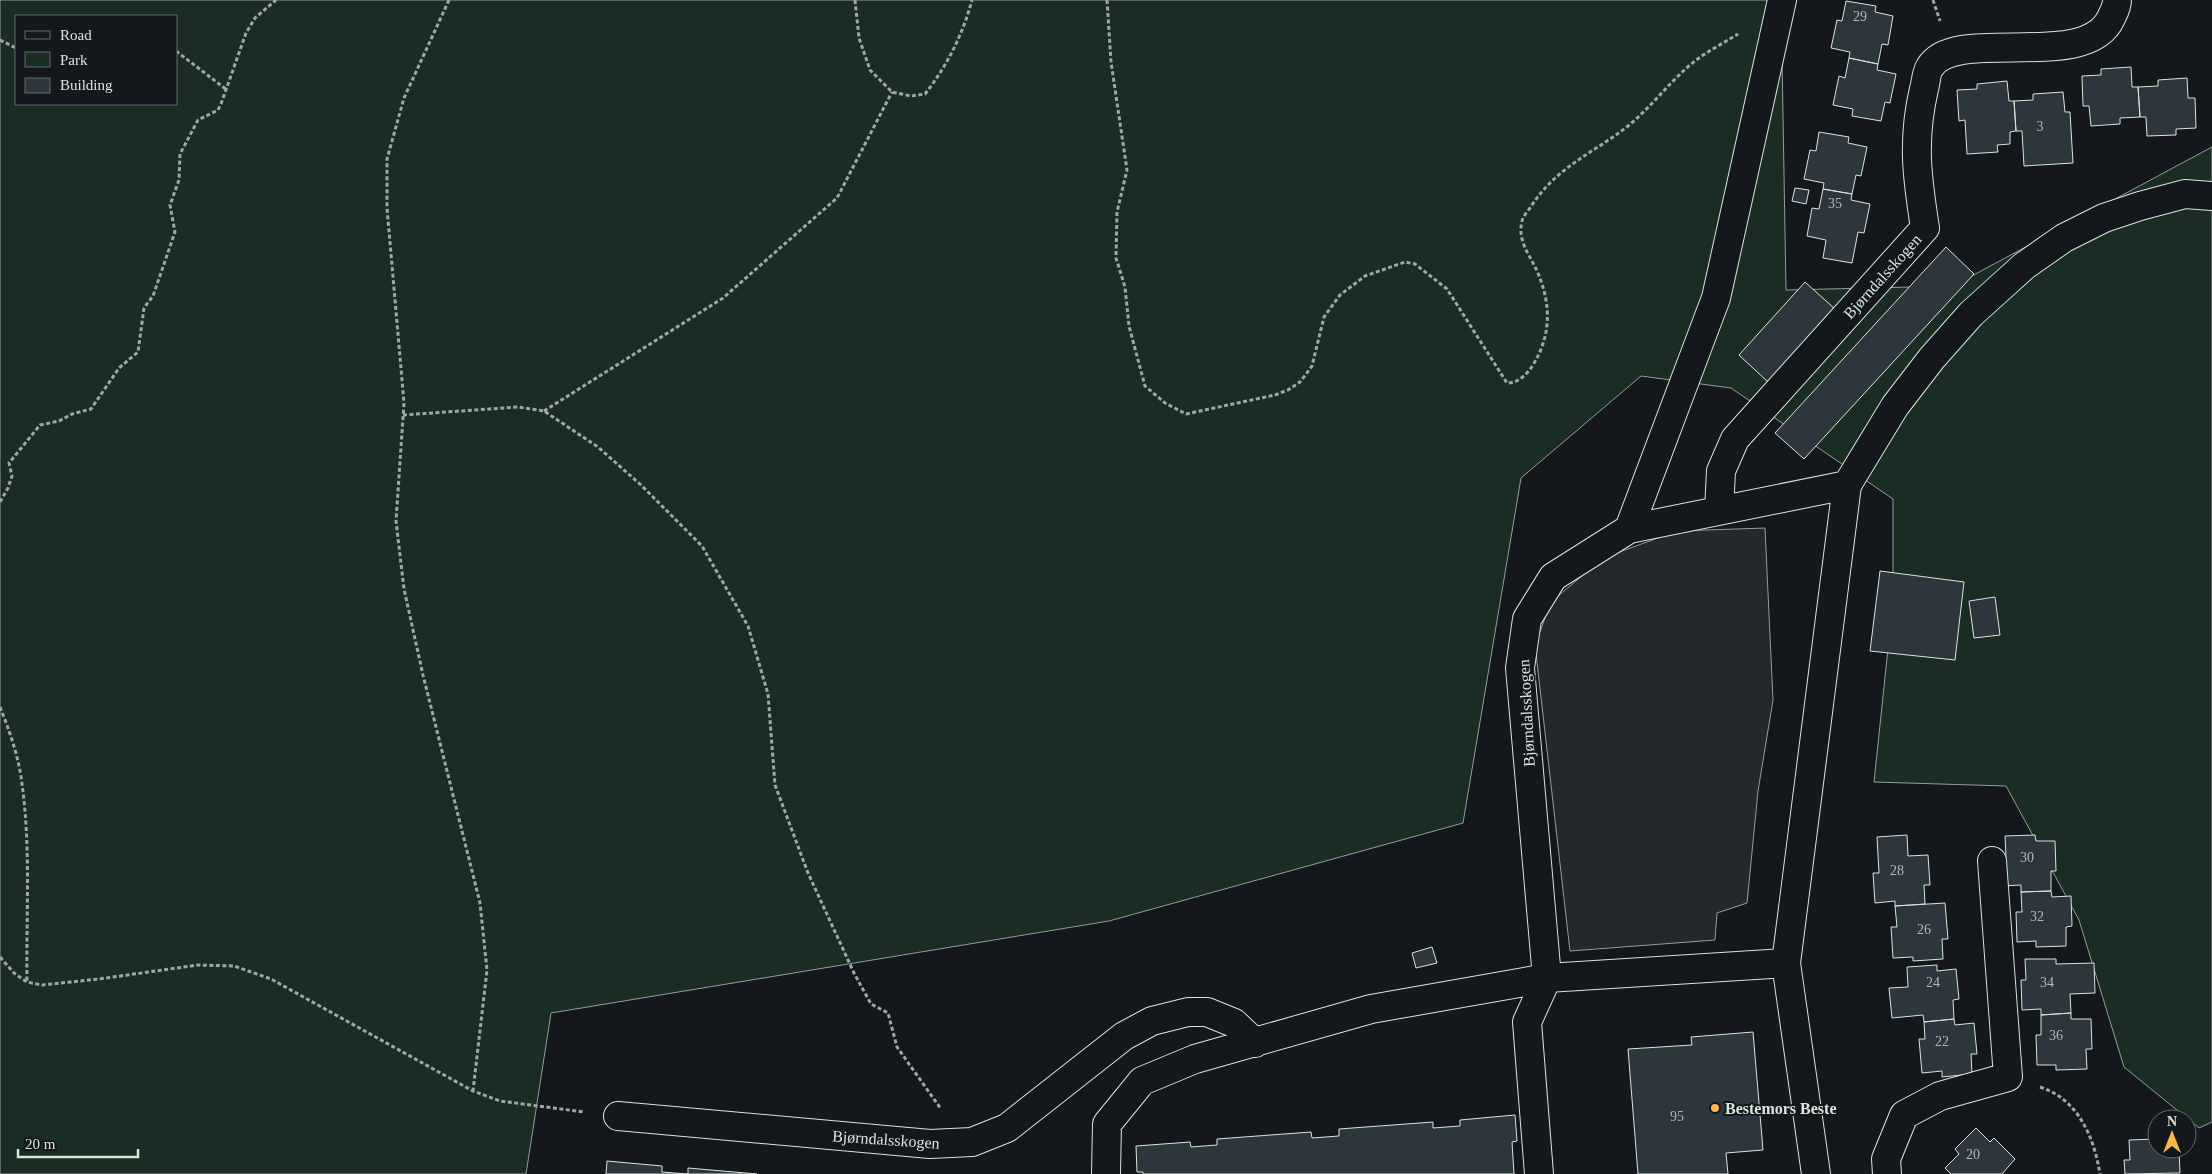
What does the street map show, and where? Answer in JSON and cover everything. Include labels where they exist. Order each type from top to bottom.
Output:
[{"type":"street","points":[[1629,529],[1716,298],[1782,0]]},
{"type":"street","name":"Bjørndalsskogen","points":[[1719,510],[1721,471],[1735,439],[1925,228],[1916,176],[1917,121],[1930,67],[1948,52],[1967,48],[2031,49],[2085,40],[2107,28],[2117,5],[2117,0]]},
{"type":"street","points":[[1816,1174],[1786,963],[1847,486],[1895,406],[1932,358],[1971,314],[2024,266],[2064,238],[2104,218],[2185,194],[2212,182]]},
{"type":"street","points":[[2185,194],[2212,196]]},
{"type":"street","name":"Bjørndalsskogen","points":[[1547,978],[1520,668],[1526,619],[1553,577],[1629,529],[1847,486]]},
{"type":"street","points":[[1887,1174],[1886,1159],[1904,1115],[1940,1096],[2008,1077],[1992,861]]},
{"type":"street","points":[[1103,1171],[1108,1124],[1142,1080],[1195,1059],[1371,1009],[1547,978],[1786,963]]},
{"type":"street","points":[[1539,1174],[1526,1022],[1547,978]]},
{"type":"street","name":"Bjørndalsskogen","points":[[618,1116],[930,1144],[972,1142],[1007,1128],[1124,1036],[1152,1020],[1188,1012],[1207,1012],[1234,1023],[1255,1042]]},
{"type":"path","points":[[0,502],[12,476],[9,463],[33,432],[45,424],[59,422],[72,414],[91,409],[119,368],[138,352],[144,308],[153,296],[175,232],[170,205],[180,180],[180,154],[198,120],[218,110],[233,74],[237,54],[246,33],[255,18],[276,0]]},
{"type":"path","points":[[449,0],[404,98],[387,159],[387,208],[404,403],[396,521],[404,589],[423,675],[480,903],[487,970],[473,1091]]},
{"type":"path","points":[[855,0],[859,38],[870,70],[892,92],[911,96],[925,94],[956,46],[972,0]]},
{"type":"path","points":[[1106,0],[1111,62],[1127,170],[1117,212],[1116,258],[1125,287],[1129,326],[1145,386],[1165,404],[1186,414],[1274,396],[1300,382],[1312,366],[1324,317],[1340,295],[1365,276],[1405,262],[1422,268],[1447,289],[1507,384],[1513,384],[1522,378],[1536,360],[1548,331],[1548,308],[1537,271],[1526,252],[1522,236],[1522,220],[1542,190],[1568,166],[1628,126],[1691,64],[1741,32],[1751,30],[1775,32]]},
{"type":"path","points":[[0,40],[15,48]]},
{"type":"path","points":[[178,53],[227,90]]},
{"type":"path","points":[[544,412],[723,298],[837,198],[892,92]]},
{"type":"path","points":[[403,416],[518,407],[544,412],[598,447],[641,485],[702,546],[748,626],[768,694],[775,785],[808,873],[854,973],[871,1004],[888,1013],[897,1046],[943,1112],[972,1142]]},
{"type":"path","points":[[0,707],[10,732],[22,783],[26,841],[27,982]]},
{"type":"path","points":[[0,957],[27,982],[42,984],[99,979],[198,964],[234,966],[271,979],[473,1091],[500,1101],[618,1116]]},
{"type":"path","points":[[2008,1077],[2053,1091],[2080,1115],[2097,1152],[2100,1174]]},
{"type":"green space","points":[[0,0],[1781,0],[1786,290],[1953,286],[2212,147],[2212,1122],[2199,1128],[2197,1126],[2197,1109],[2176,1109],[2124,1067],[2079,920],[2006,786],[1874,782],[1893,601],[1893,499],[1731,388],[1641,376],[1521,478],[1463,823],[1109,921],[551,1013],[526,1174],[0,1174]]},
{"type":"shaded area","points":[[1765,528],[1773,700],[1758,791],[1747,903],[1717,913],[1715,940],[1570,951],[1535,645],[1551,602],[1603,558],[1677,531]]},
{"type":"building","points":[[1846,1],[1876,6],[1875,12],[1893,16],[1888,45],[1882,44],[1878,64],[1849,58],[1850,52],[1831,48],[1837,20],[1842,21]]},
{"type":"building","points":[[1849,58],[1878,64],[1877,70],[1896,74],[1890,103],[1885,102],[1881,121],[1852,116],[1853,109],[1833,105],[1839,76],[1845,78]]},
{"type":"building","points":[[2131,67],[2132,87],[2138,87],[2140,117],[2120,118],[2120,124],[2091,126],[2089,106],[2083,106],[2082,76],[2101,75],[2101,69]]},
{"type":"building","points":[[2187,78],[2188,98],[2195,98],[2196,128],[2176,129],[2176,135],[2147,136],[2146,117],[2140,117],[2138,87],[2158,86],[2158,80]]},
{"type":"building","points":[[2007,81],[2009,101],[2014,101],[2016,131],[2010,132],[2010,144],[1997,145],[1998,152],[1967,154],[1965,120],[1959,121],[1957,90],[1977,89],[1977,84]]},
{"type":"building","points":[[2063,92],[2065,112],[2070,112],[2073,163],[2024,166],[2022,131],[2016,131],[2014,101],[2033,100],[2033,94]]},
{"type":"building","points":[[1819,132],[1849,137],[1848,143],[1867,147],[1861,176],[1856,175],[1852,194],[1823,189],[1824,183],[1804,179],[1810,150],[1816,151]]},
{"type":"building","points":[[1795,188],[1809,190],[1806,204],[1792,201]]},
{"type":"building","points":[[1823,189],[1852,194],[1851,200],[1870,204],[1864,233],[1858,232],[1852,263],[1823,258],[1826,240],[1807,236],[1812,208],[1819,209]]},
{"type":"building","points":[[1946,247],[1974,274],[1804,459],[1775,433]]},
{"type":"building","points":[[1805,282],[1835,309],[1769,383],[1739,355]]},
{"type":"building","points":[[1880,571],[1964,582],[1955,660],[1870,651]]},
{"type":"building","points":[[1995,597],[2000,635],[1974,638],[1969,601]]},
{"type":"building","points":[[1907,835],[1908,856],[1928,855],[1930,885],[1924,885],[1925,904],[1895,906],[1895,901],[1875,903],[1873,873],[1879,873],[1877,837]]},
{"type":"building","points":[[2035,835],[2036,841],[2055,841],[2056,871],[2051,871],[2051,891],[2021,892],[2021,885],[2001,886],[2000,857],[2006,857],[2005,836]]},
{"type":"building","points":[[2051,891],[2052,897],[2071,896],[2072,926],[2066,927],[2066,946],[2036,947],[2036,941],[2017,942],[2016,912],[2022,912],[2021,892]]},
{"type":"building","points":[[1945,903],[1948,939],[1942,939],[1943,959],[1913,961],[1913,957],[1893,958],[1891,927],[1897,927],[1895,906]]},
{"type":"building","points":[[1432,947],[1437,963],[1416,968],[1412,953]]},
{"type":"building","points":[[2025,959],[2056,959],[2056,964],[2094,963],[2095,993],[2070,994],[2071,1013],[2041,1015],[2041,1009],[2022,1010],[2021,980],[2026,980]]},
{"type":"building","points":[[1937,965],[1937,971],[1956,969],[1959,999],[1953,1000],[1954,1019],[1924,1022],[1923,1015],[1892,1018],[1889,988],[1908,987],[1907,967]]},
{"type":"building","points":[[2071,1013],[2071,1019],[2091,1019],[2092,1049],[2086,1049],[2087,1069],[2056,1070],[2056,1065],[2037,1065],[2036,1035],[2041,1035],[2041,1015]]},
{"type":"building","points":[[1954,1019],[1955,1025],[1974,1023],[1977,1054],[1971,1054],[1972,1074],[1942,1077],[1942,1071],[1922,1073],[1919,1039],[1925,1039],[1924,1022]]},
{"type":"building","points":[[1753,1032],[1763,1150],[1726,1153],[1728,1174],[1638,1174],[1628,1049],[1692,1045],[1691,1037]]},
{"type":"building","points":[[1515,1115],[1517,1141],[1512,1142],[1514,1174],[1143,1174],[1143,1172],[1137,1172],[1136,1146],[1190,1142],[1191,1147],[1217,1145],[1217,1139],[1311,1132],[1312,1138],[1339,1136],[1339,1129],[1433,1122],[1433,1128],[1460,1126],[1460,1120]]},
{"type":"building","points":[[1976,1128],[1990,1142],[1994,1138],[2015,1159],[2002,1174],[1951,1174],[1945,1168],[1959,1154],[1955,1149]]},
{"type":"building","points":[[2147,1139],[2147,1159],[2179,1159],[2180,1173],[2125,1174],[2124,1160],[2130,1160],[2129,1140]]},
{"type":"building","points":[[607,1161],[662,1166],[662,1172],[688,1174],[606,1174]]},
{"type":"building","points":[[688,1168],[757,1174],[688,1174]]},
{"type":"place","name":"Bestemors Beste","points":[[1715,1108]]}]
